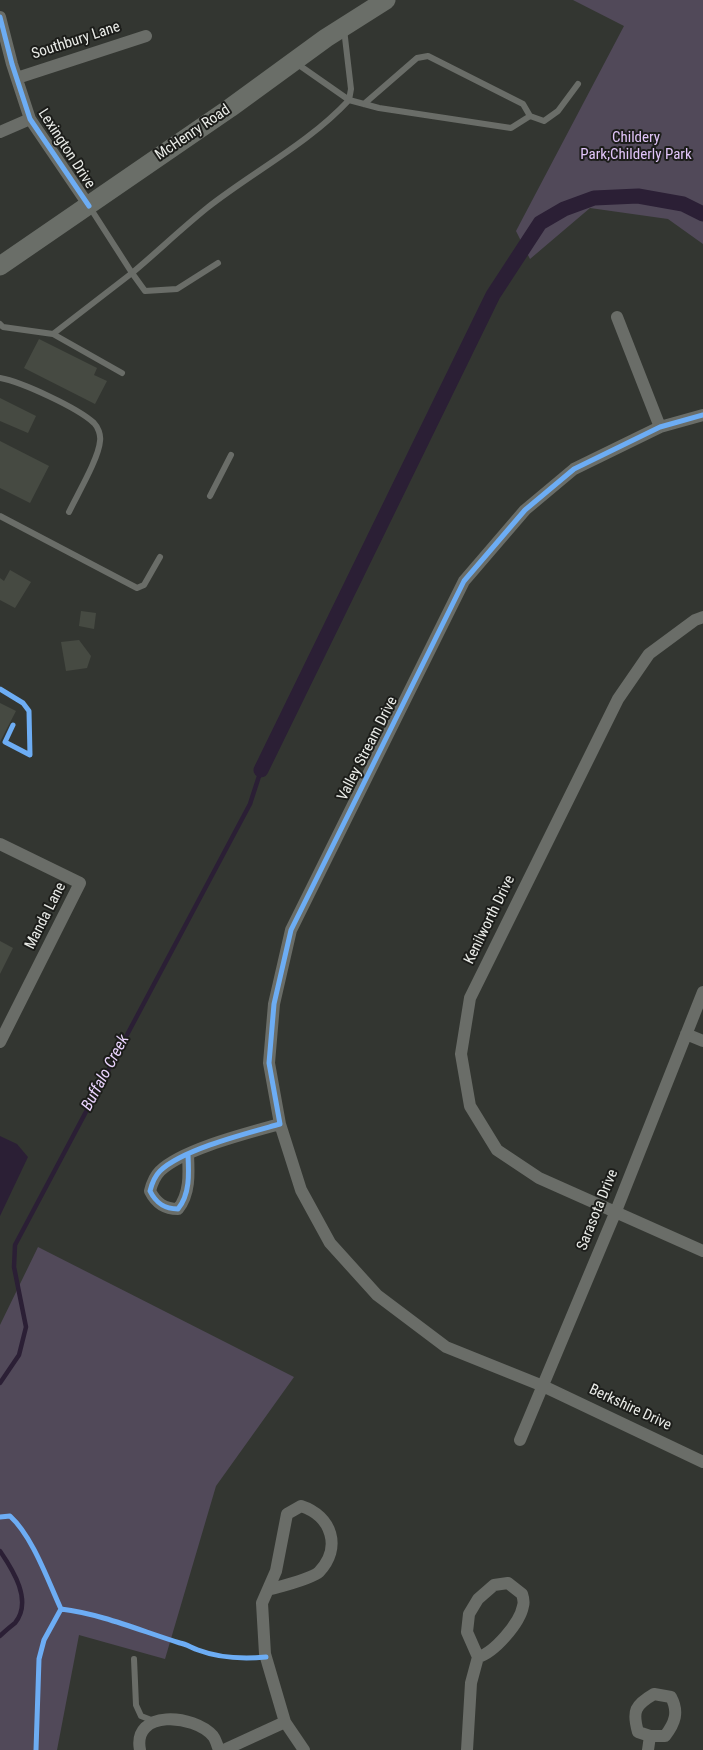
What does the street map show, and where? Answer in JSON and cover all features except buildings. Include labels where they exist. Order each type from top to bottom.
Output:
[{"type":"main road","name":"McHenry Road","points":[[0,266],[344,27],[386,0]]},
{"type":"street","name":"Lexington Drive","points":[[0,17],[16,78],[30,119],[88,206]]},
{"type":"street","name":"Southbury Lane","points":[[16,78],[146,36]]},
{"type":"street","points":[[0,132],[30,119]]},
{"type":"street","points":[[616,317],[660,427]]},
{"type":"street","name":"Valley Stream Drive","points":[[544,1386],[446,1347],[377,1295],[330,1243],[301,1190],[280,1124],[269,1063],[274,1004],[291,930],[464,581],[525,510],[574,469],[660,427],[703,415]]},
{"type":"street","name":"Kenilworth Drive","points":[[703,617],[695,620],[649,654],[618,699],[470,998],[461,1054],[470,1106],[498,1150],[539,1178],[703,1251]]},
{"type":"street","name":"Manda Lane","points":[[0,844],[80,883],[0,1042]]},
{"type":"street","name":"Sarasota Drive","points":[[520,1440],[616,1211],[703,992]]},
{"type":"street","points":[[686,1034],[703,1041]]},
{"type":"street","points":[[188,1155],[212,1144],[280,1124]]},
{"type":"street","name":"Berkshire Drive","points":[[544,1386],[703,1462]]},
{"type":"street","points":[[268,1590],[318,1574],[332,1551],[331,1530],[314,1510],[301,1506],[287,1514],[276,1571],[262,1603],[265,1654],[285,1722],[301,1746]]},
{"type":"street","points":[[467,1750],[471,1683],[478,1657],[467,1632],[469,1614],[478,1599],[494,1585],[508,1582],[522,1594],[524,1606],[514,1624],[500,1642],[486,1655],[478,1657]]},
{"type":"street","points":[[140,1750],[139,1742],[142,1730],[155,1721],[170,1719],[190,1721],[206,1730],[214,1737],[219,1750]]},
{"type":"street","points":[[224,1750],[285,1722]]},
{"type":"street","points":[[648,1750],[650,1736]]},
{"type":"lane","points":[[53,334],[132,273],[207,209],[294,148],[333,117],[349,100],[351,89],[344,27]]},
{"type":"lane","points":[[364,104],[417,58],[428,56],[523,104],[530,116],[544,121],[558,111],[578,84]]},
{"type":"lane","points":[[294,62],[349,100],[379,108],[511,128],[530,116]]},
{"type":"lane","points":[[88,206],[145,291],[177,289],[218,263]]},
{"type":"lane","points":[[0,324],[3,327],[53,334],[122,373]]},
{"type":"lane","points":[[0,378],[22,385],[82,414],[95,424],[101,440],[98,452],[69,512]]},
{"type":"lane","points":[[210,496],[231,455]]},
{"type":"lane","points":[[0,516],[137,588],[144,585],[160,557]]},
{"type":"lane","points":[[134,1659],[136,1705],[141,1716],[155,1721]]},
{"type":"green space","name":"Childery Park;Childerly Park","points":[[573,0],[703,0],[703,244],[668,219],[590,208],[530,259],[516,231],[624,26]]},
{"type":"green space","points":[[38,1247],[294,1377],[216,1486],[165,1659],[79,1635],[57,1750],[0,1750],[0,1325]]},
{"type":"shaded area","points":[[0,1136],[17,1144],[28,1157],[0,1216]]},
{"type":"waterway","points":[[261,770],[493,295],[540,223],[564,209],[594,198],[638,196],[683,204],[703,214]]},
{"type":"waterway","name":"Buffalo Creek","points":[[0,1383],[19,1355],[26,1327],[14,1267],[15,1245],[250,804],[261,770]]},
{"type":"waterway","name":"Buffalo Creek","points":[[0,1551],[15,1576],[22,1596],[20,1614],[15,1623],[0,1636]]},
{"type":"cycle path","points":[[0,17],[12,64],[30,119],[89,206]]},
{"type":"cycle path","points":[[188,1155],[187,1190],[178,1209],[173,1209],[158,1202],[150,1191],[156,1176],[170,1163],[200,1149],[280,1124],[269,1063],[274,1004],[291,930],[464,581],[525,510],[574,469],[660,427],[703,415]]},
{"type":"cycle path","points":[[0,689],[23,703],[29,711],[30,755],[5,742],[13,725]]},
{"type":"cycle path","points":[[0,1517],[10,1516],[26,1535],[61,1609],[44,1640],[39,1659],[36,1750]]},
{"type":"cycle path","points":[[61,1609],[106,1619],[214,1655],[240,1658],[266,1657]]}]
